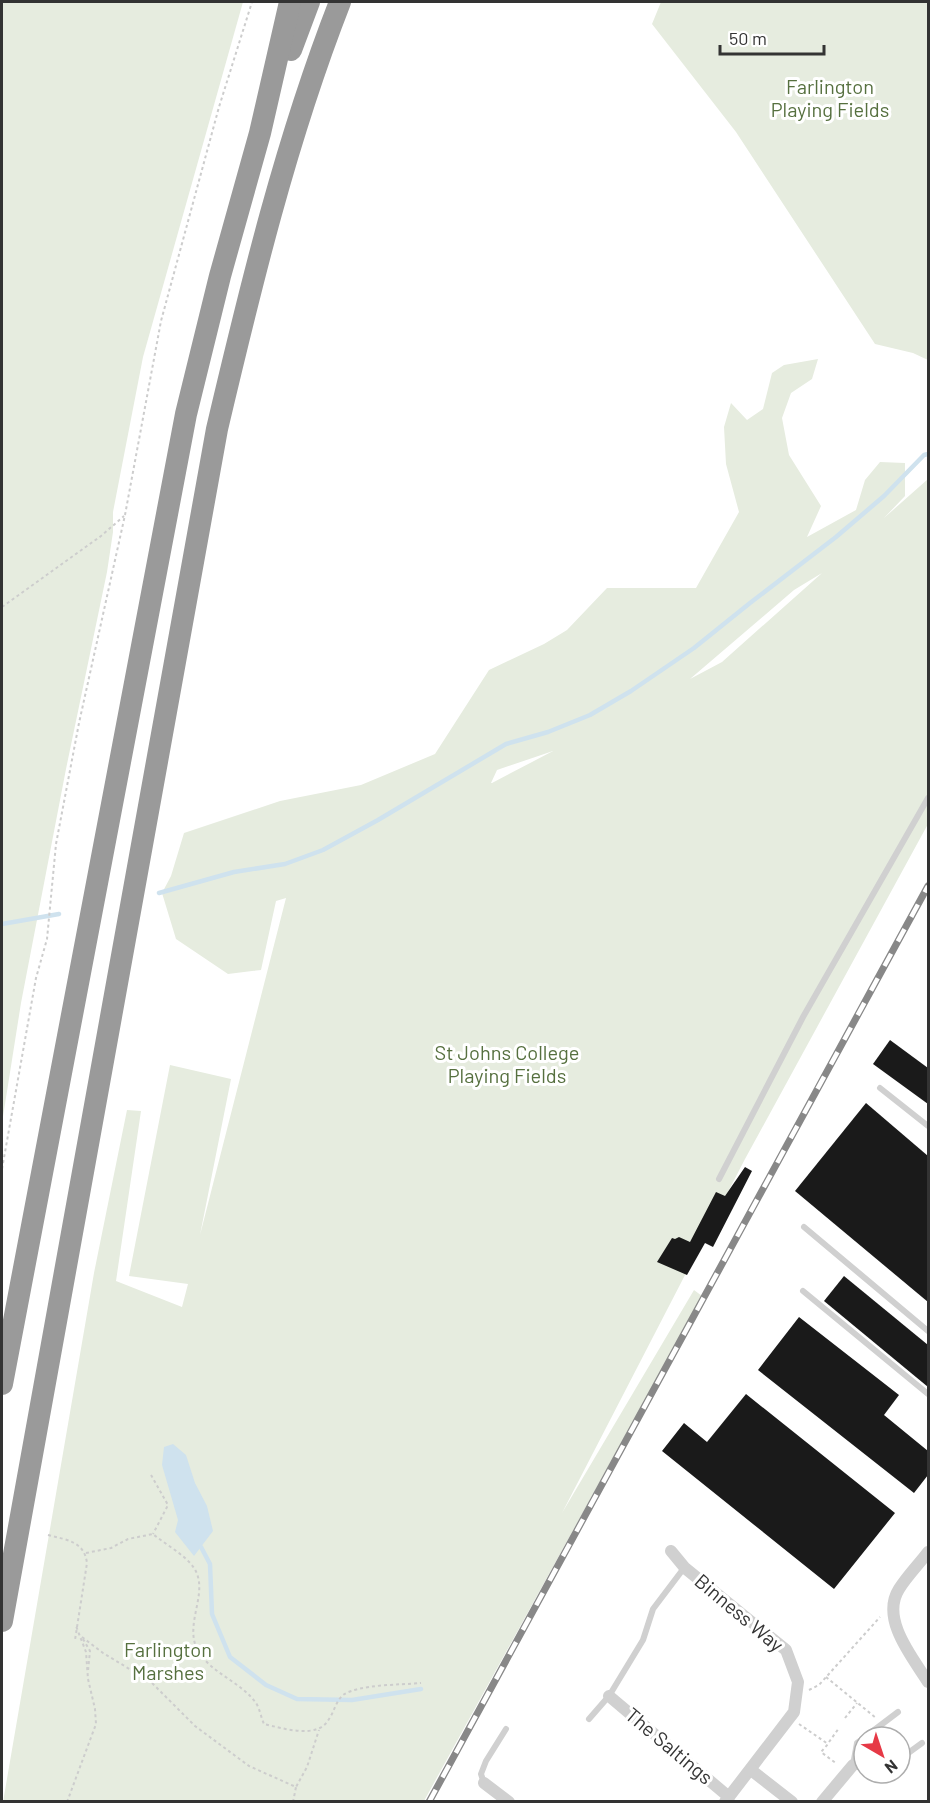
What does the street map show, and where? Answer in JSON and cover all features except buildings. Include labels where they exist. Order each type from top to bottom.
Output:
[{"type":"highway","points":[[2,1384],[186,414],[220,276],[260,133],[290,2]]},
{"type":"highway","points":[[260,133],[309,2]]},
{"type":"highway","points":[[2,1621],[217,429],[255,267],[316,61],[340,2]]},
{"type":"street","name":"Binness Way","points":[[671,1551],[685,1568],[786,1650],[798,1682],[794,1712],[727,1799]]},
{"type":"street","points":[[928,1552],[899,1588],[895,1602],[895,1622],[899,1632],[928,1682]]},
{"type":"street","name":"The Saltings","points":[[609,1696],[727,1799]]},
{"type":"street","points":[[751,1770],[792,1802]]},
{"type":"street","points":[[822,1802],[852,1770]]},
{"type":"street","points":[[484,1783],[509,1802]]},
{"type":"lane","points":[[719,1179],[803,1017],[928,798]]},
{"type":"lane","points":[[880,1088],[928,1126]]},
{"type":"lane","points":[[804,1227],[928,1330]]},
{"type":"lane","points":[[804,1292],[928,1394]]},
{"type":"lane","points":[[589,1719],[609,1696],[643,1640],[653,1609],[685,1568]]},
{"type":"lane","points":[[882,1724],[898,1712]]},
{"type":"lane","points":[[484,1783],[481,1774],[486,1761],[506,1729]]},
{"type":"lane","points":[[912,1750],[922,1743]]},
{"type":"path","points":[[2,1169],[36,978],[48,926],[56,844],[77,734],[125,515],[161,321],[219,107],[252,2]]},
{"type":"path","points":[[2,607],[101,536],[125,515]]},
{"type":"path","points":[[151,1475],[168,1505],[153,1534]]},
{"type":"path","points":[[86,1553],[111,1548],[128,1539],[153,1534],[190,1562],[199,1576],[200,1594],[192,1629],[196,1648],[205,1660],[258,1705],[264,1724],[303,1731],[319,1729],[328,1722],[343,1696],[357,1689],[421,1683]]},
{"type":"path","points":[[48,1535],[75,1543],[86,1553],[87,1563],[75,1640]]},
{"type":"path","points":[[796,1698],[819,1685],[895,1602]]},
{"type":"path","points":[[68,1802],[96,1724],[86,1652],[76,1626]]},
{"type":"path","points":[[82,1637],[103,1653],[151,1682],[195,1726],[249,1766],[296,1786]]},
{"type":"path","points":[[826,1677],[872,1713],[882,1724]]},
{"type":"path","points":[[845,1718],[857,1703]]},
{"type":"path","points":[[789,1716],[828,1744]]},
{"type":"path","points":[[839,1728],[821,1752],[852,1767]]},
{"type":"path","points":[[293,1802],[296,1786],[307,1767],[319,1729]]},
{"type":"green space","points":[[2,2],[243,2],[143,357],[113,512],[113,532],[107,572],[21,1003],[2,1123]]},
{"type":"green space","name":"Farlington Playing Fields","points":[[661,2],[928,2],[928,360],[913,353],[875,344],[736,132],[652,24]]},
{"type":"green space","name":"St Johns College Playing Fields","points":[[818,359],[812,379],[791,393],[782,418],[789,455],[821,506],[807,537],[856,510],[865,480],[880,462],[905,463],[905,496],[884,518],[928,479],[928,824],[745,1159],[562,1513],[694,1290],[702,1296],[424,1801],[3,1802],[94,1273],[127,1110],[141,1111],[116,1281],[182,1307],[188,1284],[129,1276],[170,1065],[231,1079],[200,1235],[286,898],[276,901],[261,970],[228,974],[176,939],[162,893],[171,876],[184,833],[280,801],[361,785],[435,754],[489,670],[544,644],[567,630],[607,588],[696,588],[739,512],[726,464],[724,427],[731,403],[747,420],[763,409],[772,373],[784,365]],"holes":[[[822,573],[722,662],[690,679],[794,590]],[[553,751],[492,783],[491,783],[497,770]]]},
{"type":"water","points":[[173,1444],[186,1455],[195,1483],[207,1506],[213,1531],[194,1556],[175,1532],[178,1520],[162,1465],[164,1447]]},
{"type":"waterway","points":[[159,893],[234,872],[285,864],[323,850],[506,744],[548,732],[590,715],[631,691],[694,648],[836,537],[884,496],[924,455],[928,454]]},
{"type":"waterway","points":[[2,924],[59,914]]},
{"type":"waterway","points":[[201,1547],[210,1564],[212,1614],[230,1657],[266,1685],[297,1699],[352,1700],[421,1689]]},
{"type":"railway","points":[[429,1802],[928,886]]},
{"type":"park label","name":"Farlington Marshes","points":[[168,1662]]}]
